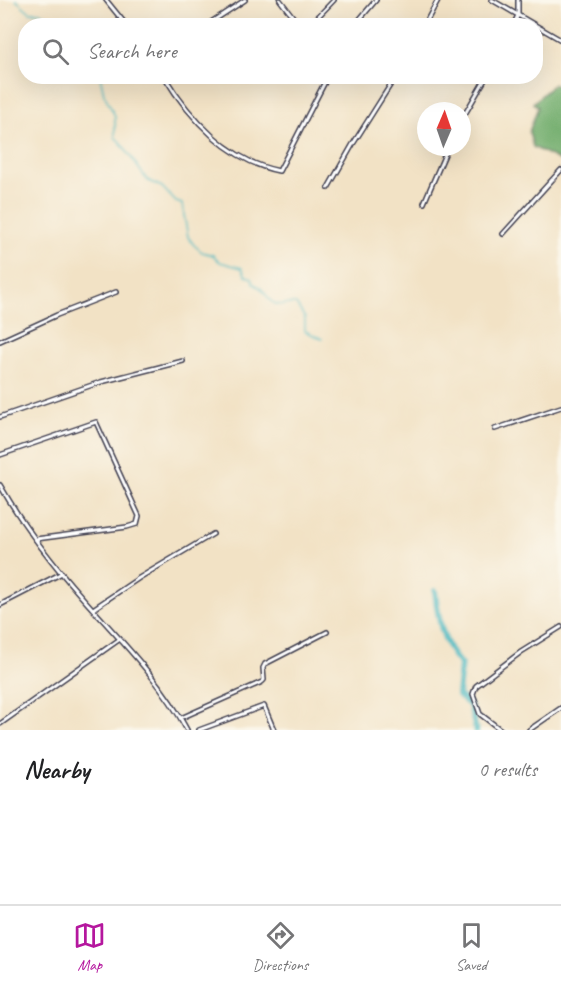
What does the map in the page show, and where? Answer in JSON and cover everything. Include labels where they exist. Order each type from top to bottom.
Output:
[{"type":"street","points":[[106,0],[121,18]]},
{"type":"street","points":[[217,18],[245,0]]},
{"type":"street","points":[[280,0],[294,18]]},
{"type":"street","points":[[317,18],[334,0]]},
{"type":"street","points":[[361,18],[376,0]]},
{"type":"street","points":[[428,18],[438,0]]},
{"type":"street","points":[[492,0],[523,18]]},
{"type":"street","points":[[517,18],[518,0]]},
{"type":"street","points":[[543,30],[561,40]]},
{"type":"street","points":[[169,84],[177,97],[219,142],[241,158],[280,171],[324,84]]},
{"type":"street","points":[[328,188],[391,84]]},
{"type":"street","points":[[471,104],[482,84]]},
{"type":"street","points":[[424,203],[444,156]]},
{"type":"street","points":[[503,234],[561,171]]},
{"type":"street","points":[[0,341],[41,321],[116,292]]},
{"type":"street","points":[[0,417],[101,382],[183,361]]},
{"type":"street","points":[[495,429],[561,406]]},
{"type":"street","points":[[0,455],[96,422],[139,516],[136,524],[127,527],[36,539]]},
{"type":"street","points":[[0,485],[36,539],[62,573],[120,639],[181,718],[187,730]]},
{"type":"street","points":[[93,609],[139,578],[213,534]]},
{"type":"street","points":[[0,605],[62,573]]},
{"type":"street","points":[[501,730],[480,714],[473,694],[476,686],[521,652],[561,627]]},
{"type":"street","points":[[181,718],[262,682],[265,664],[327,632]]},
{"type":"street","points":[[0,724],[120,639]]},
{"type":"street","points":[[199,730],[264,706],[274,730]]},
{"type":"street","points":[[529,730],[561,708]]},
{"type":"green space","points":[[554,84],[561,89],[561,161],[533,147],[529,132],[538,107],[533,103]]},
{"type":"waterway","points":[[16,0],[30,12],[39,12],[49,18]]},
{"type":"waterway","points":[[102,84],[115,116],[115,137],[147,180],[162,187],[176,202],[182,204],[188,237],[194,245],[202,252],[213,255],[220,262],[242,268],[246,276],[252,278],[254,284],[276,304],[296,304],[305,318],[305,331],[322,339]]},
{"type":"waterway","points":[[435,591],[445,639],[461,665],[458,695],[470,705],[476,730]]}]
